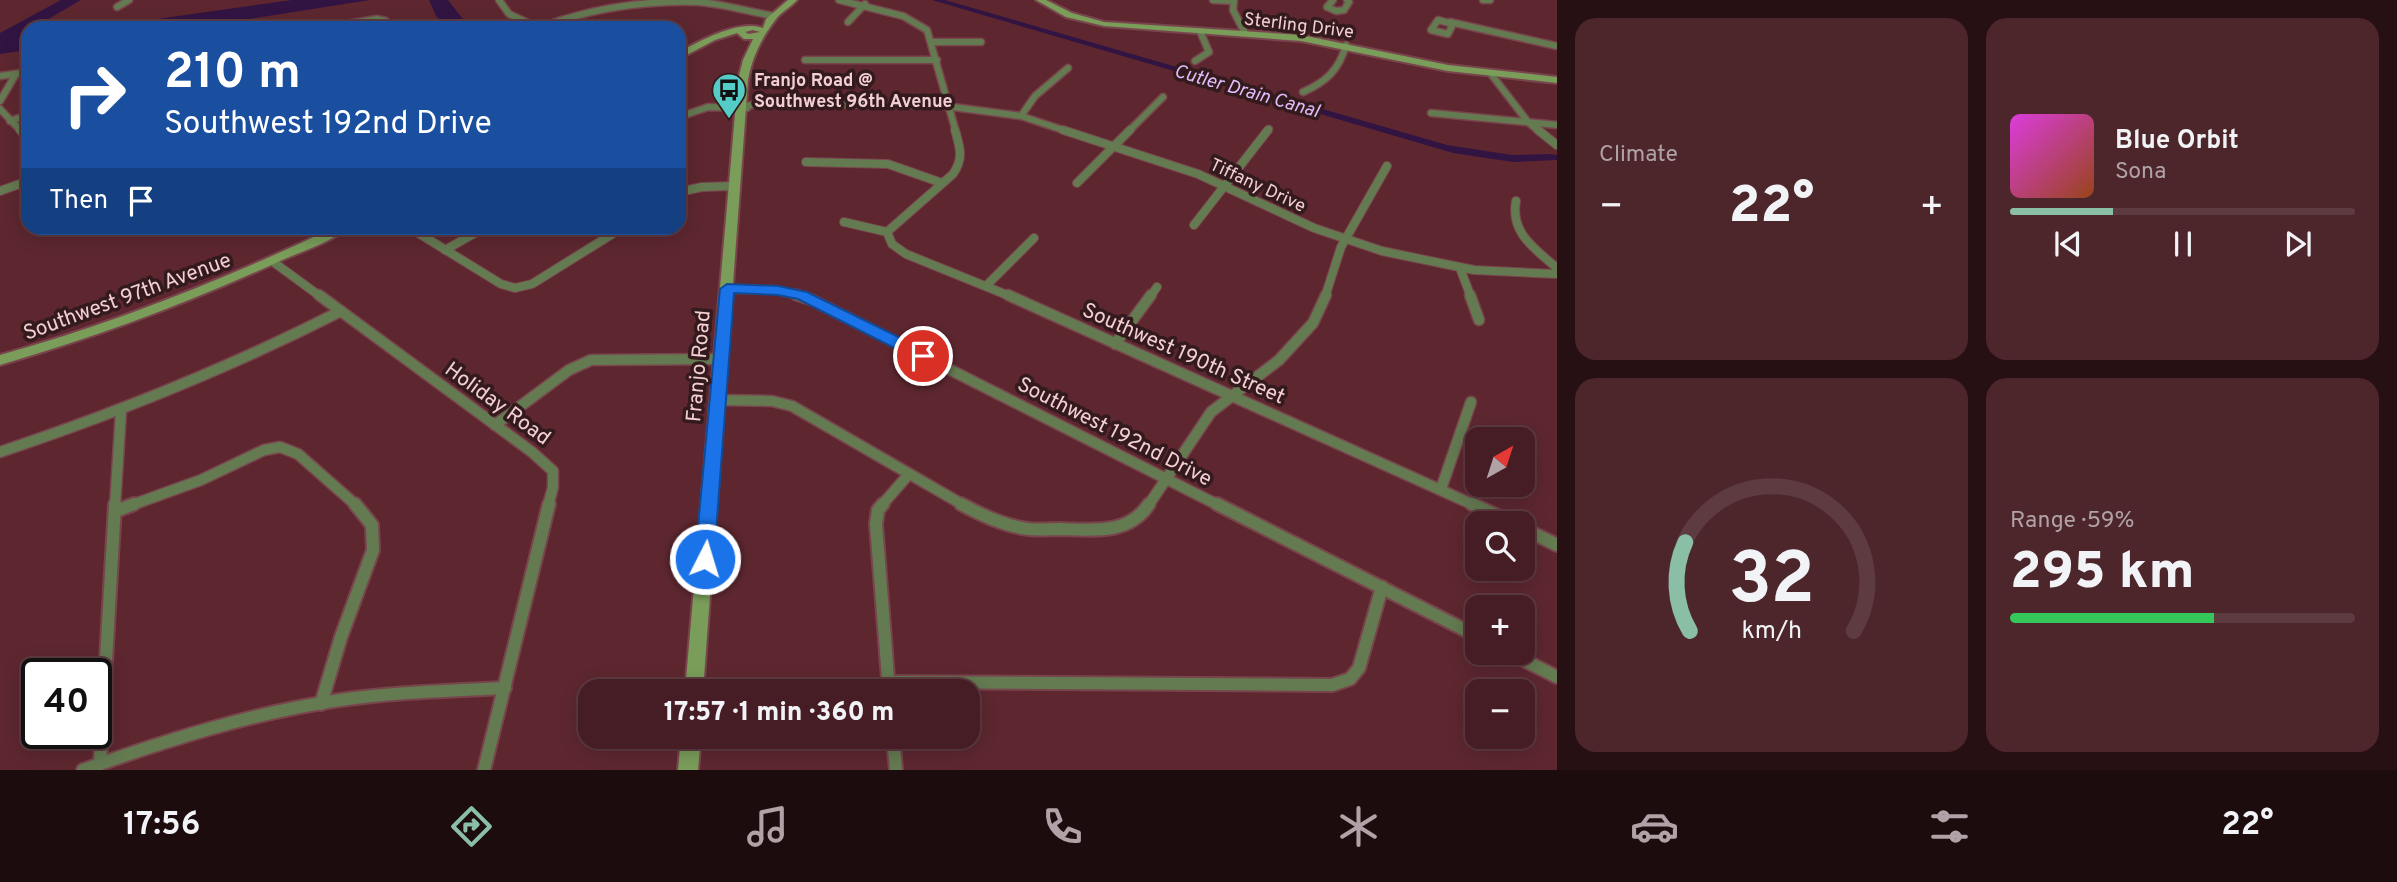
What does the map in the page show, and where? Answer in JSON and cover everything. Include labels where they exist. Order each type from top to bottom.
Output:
[{"type":"street","points":[[117,7],[129,0]]},
{"type":"street","points":[[499,0],[499,4],[509,14],[524,21]]},
{"type":"street","points":[[686,53],[722,35],[751,36],[793,0]]},
{"type":"street","points":[[839,0],[864,4],[917,22],[927,30],[950,107],[961,159],[957,170],[887,232],[844,222]]},
{"type":"street","name":"Sterling Drive","points":[[1040,0],[1064,13],[1095,23],[1245,33],[1346,45],[1432,65],[1557,80]]},
{"type":"street","points":[[1213,0],[1233,1],[1233,10],[1245,33]]},
{"type":"street","points":[[1332,0],[1327,8],[1339,12],[1344,10],[1349,2],[1347,0]]},
{"type":"street","points":[[1483,0],[1490,0]]},
{"type":"street","points":[[558,21],[657,1],[701,2],[772,18]]},
{"type":"street","points":[[848,22],[864,4]]},
{"type":"street","points":[[751,36],[753,27],[772,18]]},
{"type":"street","points":[[1450,22],[1557,46]]},
{"type":"street","points":[[1195,61],[1209,52],[1200,31]]},
{"type":"street","name":"Franjo Road","points":[[695,679],[745,69],[751,36]]},
{"type":"street","points":[[932,42],[981,42]]},
{"type":"street","points":[[1303,92],[1316,87],[1340,68],[1346,45]]},
{"type":"street","points":[[805,60],[937,60]]},
{"type":"street","points":[[1021,116],[1035,96],[1068,68]]},
{"type":"street","points":[[0,76],[21,73]]},
{"type":"street","points":[[0,101],[16,74]]},
{"type":"street","points":[[1491,74],[1528,122],[1557,145]]},
{"type":"street","points":[[1077,183],[1163,97]]},
{"type":"street","name":"Tiffany Drive","points":[[686,114],[702,108],[939,110],[950,107],[1021,116],[1225,185],[1301,222],[1399,256],[1460,268],[1557,274]]},
{"type":"street","points":[[0,109],[21,131]]},
{"type":"street","points":[[1431,113],[1557,125]]},
{"type":"street","points":[[10,121],[21,117]]},
{"type":"street","points":[[1194,225],[1269,129]]},
{"type":"street","points":[[806,162],[888,164],[943,183]]},
{"type":"street","points":[[718,400],[772,401],[789,405],[984,517],[1009,526],[1055,531],[1122,527],[1147,511],[1205,419],[1279,360],[1308,330],[1326,295],[1338,253],[1387,166]]},
{"type":"street","points":[[0,191],[21,184]]},
{"type":"street","points":[[686,190],[699,187],[735,186]]},
{"type":"street","points":[[1516,201],[1514,225],[1528,243],[1557,268]]},
{"type":"street","name":"Southwest 190th Street","points":[[887,232],[892,244],[906,254],[986,286],[1488,511]]},
{"type":"street","name":"Southwest 97th Avenue","points":[[0,360],[63,343],[162,309],[326,235]]},
{"type":"street","points":[[421,235],[501,284],[522,287],[538,281],[611,235]]},
{"type":"street","points":[[445,250],[472,235]]},
{"type":"street","points":[[986,286],[1034,238]]},
{"type":"street","name":"Holiday Road","points":[[272,261],[547,463],[554,477],[484,770]]},
{"type":"street","points":[[1460,268],[1479,320]]},
{"type":"street","points":[[1115,344],[1157,287]]},
{"type":"street","name":"Southwest 192nd Drive","points":[[727,289],[778,290],[812,300],[1465,630]]},
{"type":"street","points":[[0,452],[121,411],[226,369],[341,311]]},
{"type":"street","points":[[495,425],[569,370],[591,360],[721,359]]},
{"type":"street","points":[[1441,489],[1471,402]]},
{"type":"street","points":[[100,764],[121,411]]},
{"type":"street","points":[[116,511],[201,480],[264,450],[280,447],[298,454],[361,510],[372,525],[373,550],[341,637],[321,704]]},
{"type":"street","points":[[888,679],[876,524],[878,510],[909,474]]},
{"type":"street","points":[[1535,534],[1557,545]]},
{"type":"street","points":[[980,686],[1332,685],[1350,680],[1359,668],[1382,587]]},
{"type":"street","points":[[1534,665],[1557,677]]},
{"type":"street","points":[[83,770],[183,737],[321,704],[406,693],[505,688]]},
{"type":"street","points":[[688,770],[690,749]]},
{"type":"street","points":[[894,749],[896,770]]},
{"type":"water","points":[[61,0],[81,0],[45,21],[22,21]]},
{"type":"water","points":[[292,0],[370,0],[236,21],[144,21]]},
{"type":"water","points":[[429,0],[448,0],[464,21],[441,21]]},
{"type":"water","name":"Cutler Drain Canal","points":[[932,0],[945,0],[1447,145],[1512,155],[1551,154],[1557,155],[1557,160],[1513,162],[1453,153]]},
{"type":"water","points":[[21,22],[21,51],[0,54],[0,33]]},
{"type":"place","name":"Franjo Road @ Southwest 96th Avenue","points":[[729,120]]},
{"type":"route","points":[[705,559],[727,289],[778,290],[802,296],[923,356]]}]
